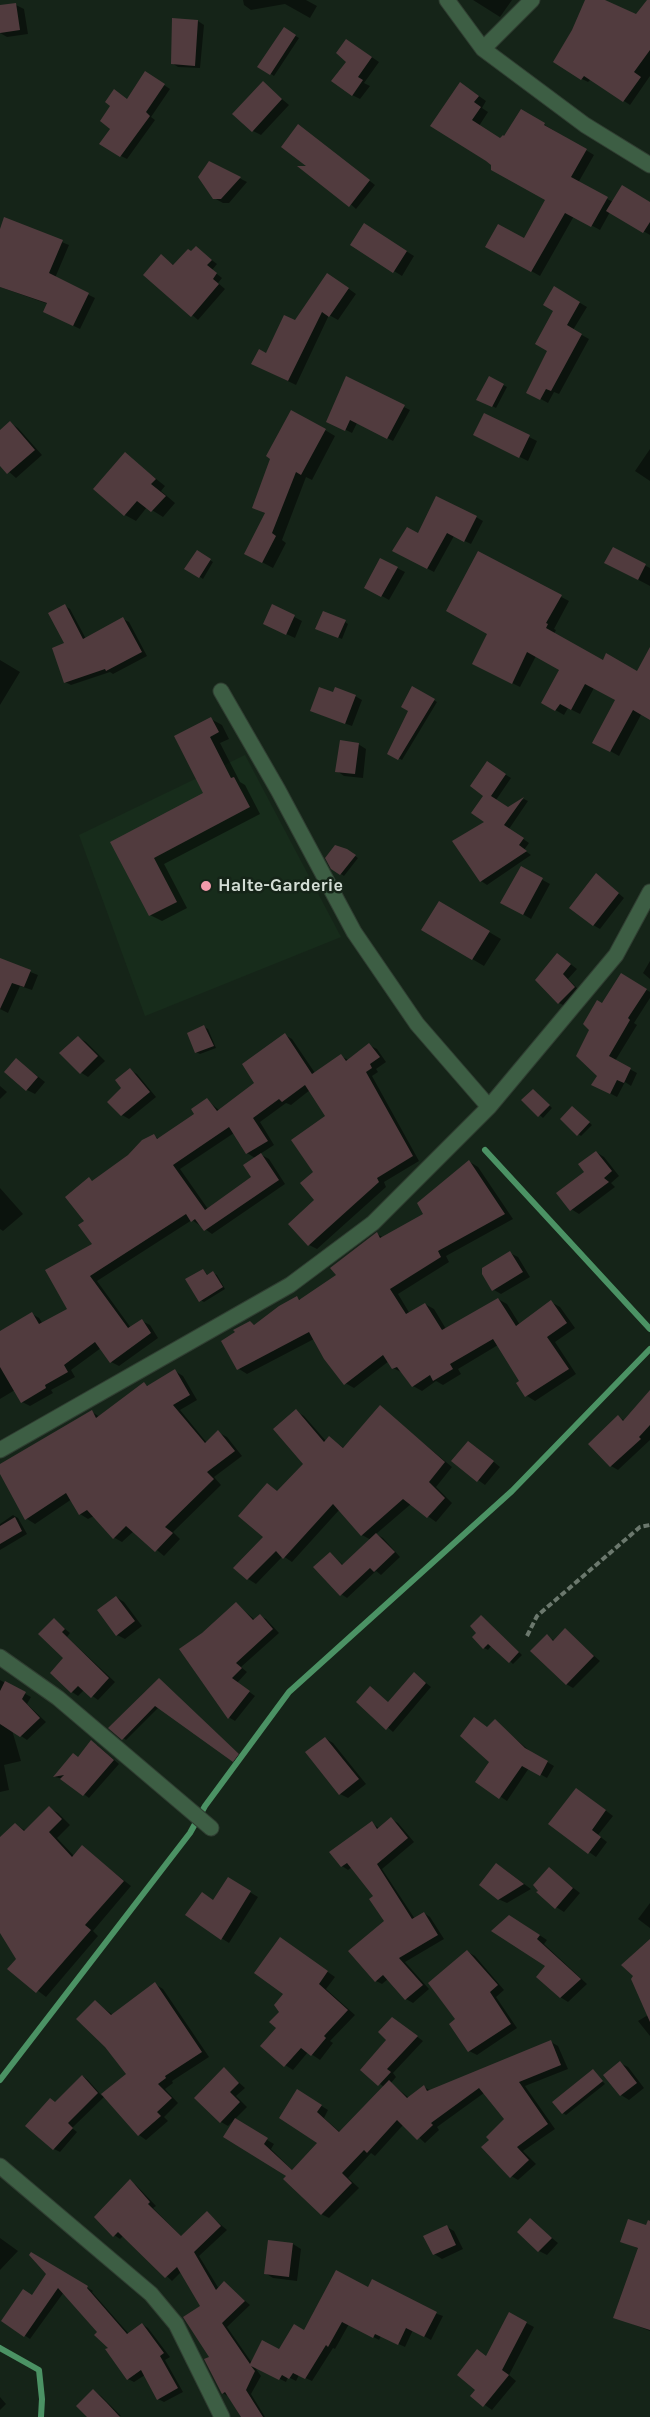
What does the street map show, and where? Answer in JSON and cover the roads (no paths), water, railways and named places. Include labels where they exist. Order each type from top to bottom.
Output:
[{"type":"street","points":[[447,0],[483,49],[585,125],[650,165]]},
{"type":"street","points":[[483,49],[532,0]]},
{"type":"street","points":[[221,691],[278,790],[354,932],[417,1024],[489,1107]]},
{"type":"street","points":[[0,1450],[290,1285],[373,1223],[489,1107],[616,955],[650,892]]},
{"type":"street","points":[[0,1657],[58,1698],[208,1826]]},
{"type":"street","points":[[0,2166],[151,2294],[176,2324],[222,2417]]},
{"type":"waterway","points":[[485,1150],[650,1329]]},
{"type":"waterway","points":[[0,2080],[190,1833],[205,1806],[289,1692],[512,1491],[650,1349]]},
{"type":"waterway","points":[[0,2348],[39,2370],[41,2417]]},
{"type":"place","name":"Halte-Garderie","points":[[206,886]]}]
